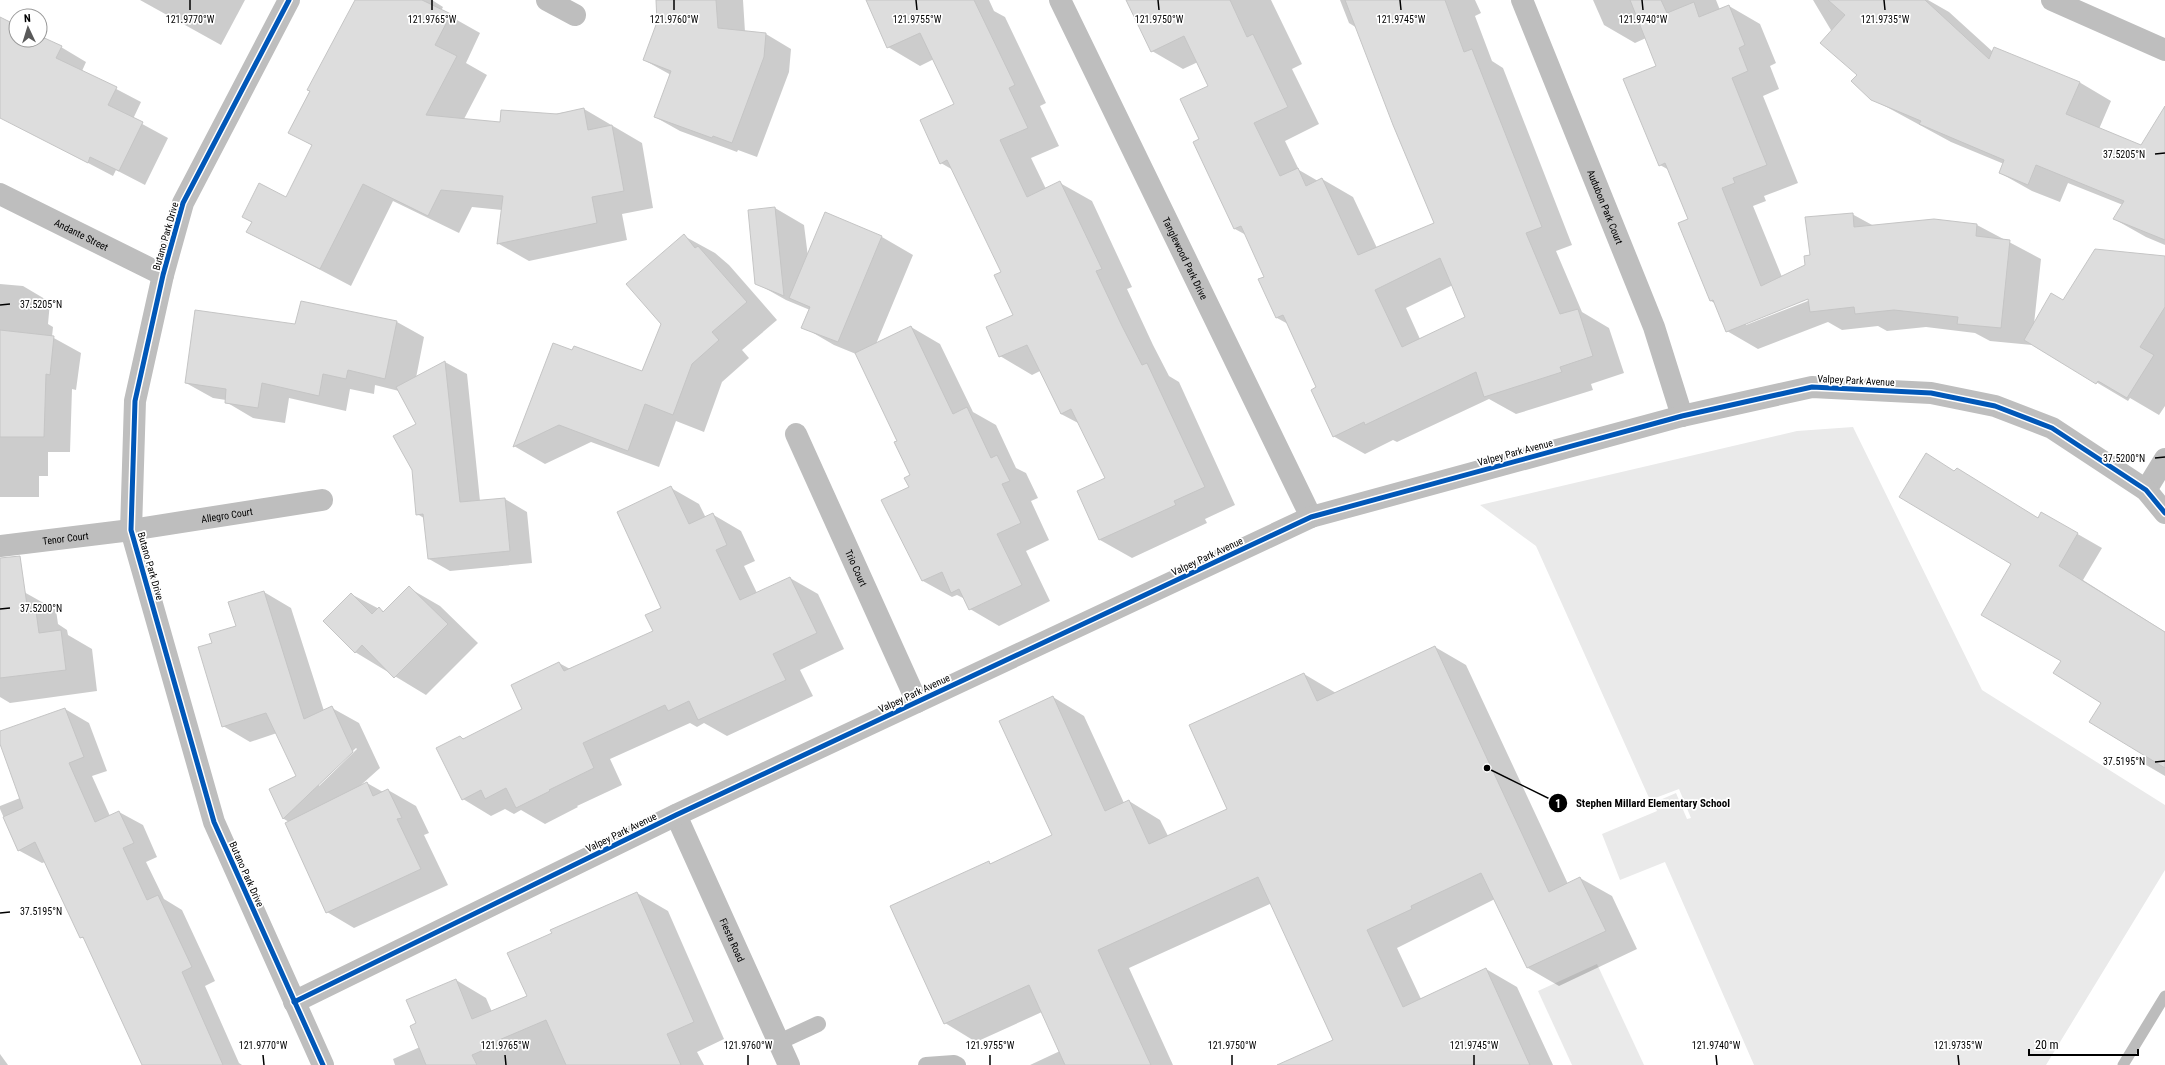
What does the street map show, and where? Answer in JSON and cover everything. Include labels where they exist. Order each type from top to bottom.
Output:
[{"type":"street","name":"Butano Park Drive","points":[[289,0],[184,203],[163,275],[135,401],[131,530],[214,822],[323,1065]]},
{"type":"street","points":[[547,0],[575,15]]},
{"type":"street","name":"Tanglewood Park Drive","points":[[1060,0],[1311,517]]},
{"type":"street","name":"Audubon Park Court","points":[[1522,0],[1654,327],[1682,416]]},
{"type":"street","points":[[2052,0],[2165,50]]},
{"type":"street","name":"Andante Street","points":[[0,194],[163,275]]},
{"type":"street","name":"Valpey Park Avenue","points":[[294,1002],[676,815],[1311,517],[1682,416],[1812,387],[1931,393],[1995,406],[2052,428],[2146,490],[2165,513]]},
{"type":"street","name":"Trio Court","points":[[796,434],[916,702]]},
{"type":"street","points":[[2146,490],[2165,459]]},
{"type":"street","name":"Allegro Court","points":[[131,530],[322,500]]},
{"type":"street","name":"Tenor Court","points":[[0,546],[131,530]]},
{"type":"street","name":"Fiesta Road","points":[[676,815],[789,1065]]},
{"type":"lane","points":[[779,1042],[818,1024]]},
{"type":"lane","points":[[926,1065],[954,1063],[958,1065]]},
{"type":"shaded area","points":[[1853,427],[1982,690],[2165,805],[2165,870],[2046,1065],[1754,1065],[1665,862],[1620,880],[1602,834],[1657,811],[1653,803],[1676,793],[1687,819],[1691,818],[1679,789],[1650,800],[1536,546],[1480,505],[1797,431]]},
{"type":"shaded area","points":[[1597,964],[1644,1065],[1572,1065],[1538,991]]},
{"type":"building","points":[[355,0],[422,0],[451,14],[435,45],[457,56],[426,115],[500,122],[501,110],[557,114],[584,108],[588,130],[612,125],[624,191],[592,197],[597,223],[497,244],[503,196],[441,190],[428,216],[363,184],[320,269],[246,232],[252,222],[242,217],[259,183],[286,197],[312,145],[288,133],[310,91],[307,90]]},
{"type":"building","points":[[656,0],[716,0],[718,28],[766,33],[764,57],[732,143],[713,136],[712,138],[654,117],[671,71],[643,60],[657,22]]},
{"type":"building","points":[[866,0],[974,0],[1015,85],[1009,88],[1028,128],[1000,140],[1027,197],[1060,181],[1102,269],[1096,271],[1122,326],[1142,365],[1147,363],[1205,487],[1174,501],[1176,505],[1099,540],[1077,491],[1105,478],[1071,409],[1061,414],[1027,345],[999,357],[986,327],[1013,315],[994,275],[1001,272],[947,160],[940,164],[920,120],[954,104],[920,33],[887,48]]},
{"type":"building","points":[[1126,0],[1230,0],[1247,37],[1253,34],[1288,107],[1254,123],[1280,176],[1298,168],[1306,186],[1322,178],[1358,255],[1434,223],[1393,125],[1345,0],[1445,0],[1464,52],[1472,49],[1542,227],[1526,233],[1560,314],[1578,309],[1593,356],[1560,367],[1562,372],[1484,397],[1476,372],[1365,425],[1364,422],[1333,437],[1311,390],[1316,387],[1283,315],[1276,318],[1258,279],[1264,277],[1241,226],[1234,229],[1193,142],[1199,139],[1180,99],[1208,86],[1184,36],[1151,52]],"holes":[[[1440,258],[1465,317],[1402,347],[1375,290]]]},
{"type":"building","points":[[1630,0],[1661,0],[1667,13],[1694,2],[1699,17],[1729,5],[1745,45],[1739,48],[1748,71],[1732,78],[1767,165],[1733,178],[1735,183],[1722,188],[1761,286],[1805,265],[1804,256],[1810,255],[1805,217],[1853,213],[1854,227],[1934,219],[1977,224],[1976,236],[2010,240],[2001,328],[1957,324],[1958,317],[1894,310],[1855,314],[1854,307],[1810,312],[1808,299],[1726,332],[1713,300],[1710,301],[1678,223],[1688,219],[1665,163],[1659,166],[1623,79],[1656,66]]},
{"type":"building","points":[[1828,0],[1925,0],[1989,59],[1994,47],[2080,82],[2066,114],[2141,145],[2165,106],[2165,240],[2113,219],[2124,201],[2036,165],[2028,185],[1999,173],[2004,160],[1919,124],[1921,121],[1871,100],[1851,81],[1857,75],[1820,43],[1845,15]]},
{"type":"building","points":[[0,17],[8,21],[8,48],[48,48],[48,40],[62,46],[56,58],[117,87],[108,105],[143,122],[119,171],[90,157],[88,163],[0,118]]},
{"type":"building","points":[[775,207],[784,296],[755,284],[748,210]]},
{"type":"building","points":[[825,212],[882,236],[838,342],[801,328],[810,307],[789,298]]},
{"type":"building","points":[[684,234],[695,248],[698,246],[747,302],[712,332],[719,340],[692,364],[673,415],[645,404],[628,451],[559,425],[513,447],[553,343],[572,350],[574,346],[642,371],[661,324],[626,284]]},
{"type":"building","points":[[2095,249],[2165,256],[2165,307],[2140,347],[2154,355],[2127,398],[2098,381],[2096,384],[2024,340],[2051,293],[2063,300]]},
{"type":"building","points":[[301,301],[397,321],[385,379],[348,370],[346,379],[323,374],[319,396],[262,383],[258,408],[225,403],[226,389],[185,383],[195,310],[295,324]]},
{"type":"building","points":[[911,326],[953,414],[967,407],[991,458],[997,455],[1010,481],[1002,484],[1021,523],[997,534],[1022,585],[969,610],[959,589],[951,593],[942,572],[922,581],[881,500],[909,487],[904,478],[910,475],[894,442],[897,441],[855,353]]},
{"type":"building","points":[[0,330],[54,336],[50,375],[46,374],[44,437],[0,437]]},
{"type":"building","points":[[445,361],[460,502],[505,498],[510,551],[428,559],[423,514],[416,515],[412,470],[393,436],[416,424],[396,387]]},
{"type":"building","points":[[1926,453],[1954,471],[1957,468],[2038,518],[2041,512],[2078,533],[2059,566],[2165,632],[2165,768],[2089,722],[2101,703],[2053,673],[2061,661],[1981,615],[2011,564],[1899,497]]},
{"type":"building","points":[[671,486],[689,524],[713,513],[727,545],[716,550],[740,600],[790,577],[817,633],[773,654],[786,680],[698,720],[689,701],[668,711],[665,705],[583,743],[594,768],[516,808],[506,788],[485,799],[481,790],[462,800],[436,748],[460,736],[463,739],[522,709],[511,685],[559,662],[564,671],[653,631],[645,615],[661,608],[617,512]]},
{"type":"building","points":[[20,556],[28,612],[36,611],[39,633],[61,630],[66,670],[0,678],[0,558]]},
{"type":"building","points":[[409,586],[448,624],[394,678],[362,645],[355,653],[323,621],[351,593],[372,614],[379,607],[383,612]]},
{"type":"building","points":[[264,591],[304,719],[332,706],[353,752],[283,819],[269,789],[296,776],[266,713],[222,727],[198,647],[212,643],[209,634],[236,626],[228,602]]},
{"type":"building","points":[[1435,646],[1549,892],[1580,877],[1606,931],[1527,968],[1481,873],[1411,906],[1412,909],[1367,930],[1403,1007],[1486,968],[1530,1065],[1277,1065],[1333,1040],[1258,877],[1098,950],[1151,1065],[1065,1065],[1029,985],[944,1024],[890,906],[989,861],[990,864],[1052,835],[999,721],[1053,696],[1105,811],[1129,800],[1149,844],[1227,809],[1189,725],[1304,673],[1317,701]]},
{"type":"building","points":[[65,708],[84,757],[69,763],[95,822],[119,811],[134,843],[123,848],[147,900],[158,895],[192,967],[182,972],[223,1065],[142,1065],[83,937],[80,938],[35,842],[18,851],[3,817],[23,808],[0,744],[0,731]]},
{"type":"building","points":[[367,782],[373,796],[388,789],[402,818],[397,819],[421,869],[326,913],[285,823]]},
{"type":"building","points":[[637,892],[694,1022],[667,1034],[681,1065],[566,1065],[546,1020],[485,1046],[486,1049],[472,1055],[477,1065],[426,1065],[410,1026],[416,1023],[406,1000],[456,979],[472,1019],[527,996],[507,953],[552,933],[550,930]]},
{"type":"waterway","points":[[2123,1065],[2165,996]]},
{"type":"cycle path","points":[[289,0],[183,203],[163,275],[135,401],[131,530],[214,822],[323,1065]]},
{"type":"cycle path","points":[[294,1002],[676,815],[1311,517],[1682,416],[1812,387],[1931,393],[1995,406],[2052,428],[2146,490],[2165,513]]},
{"type":"place","name":"Stephen Millard Elementary School","points":[[1487,768]]}]
